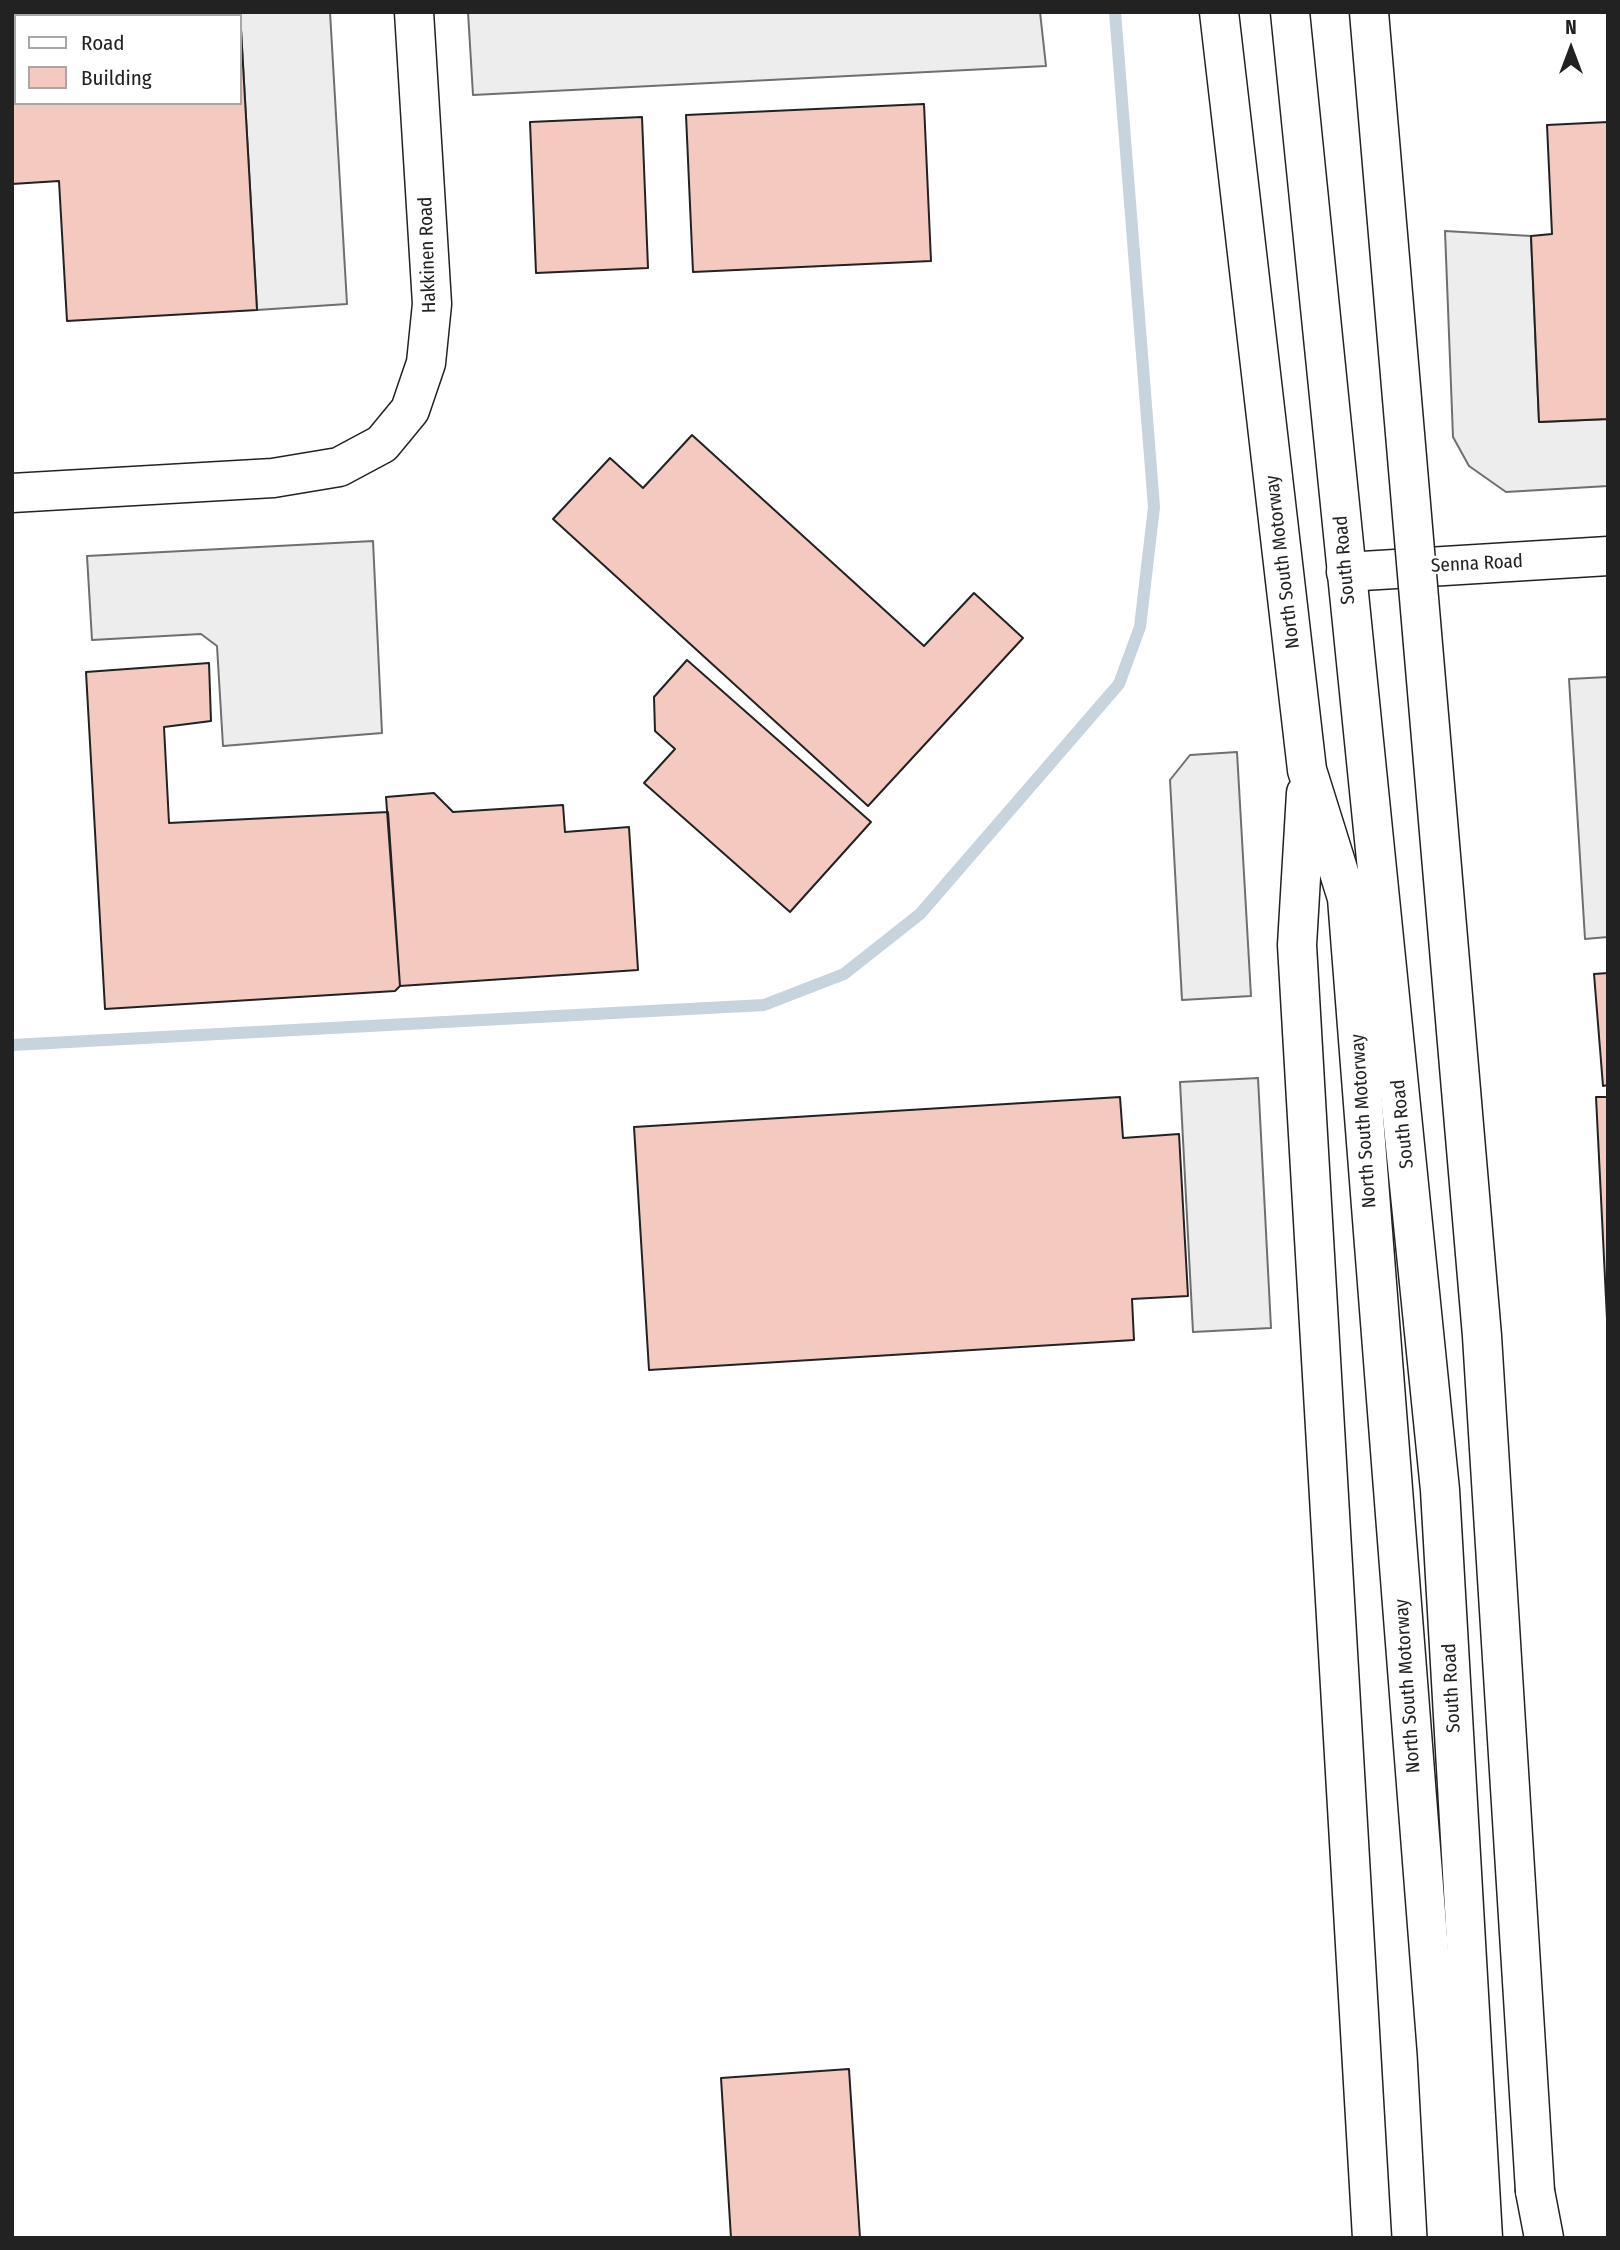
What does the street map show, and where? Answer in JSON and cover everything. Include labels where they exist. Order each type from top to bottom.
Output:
[{"type":"main road","name":"Hakkinen Road","points":[[12,493],[273,478],[339,467],[382,444],[410,410],[426,363],[432,304],[414,12]]},
{"type":"main road","name":"North South Motorway","points":[[1219,12],[1307,770],[1347,898],[1437,2054],[1447,2238]]},
{"type":"main road","name":"South Road","points":[[1290,12],[1440,1490],[1483,2238]]},
{"type":"main road","points":[[1369,12],[1482,1336],[1537,2238]]},
{"type":"main road","name":"Senna Road","points":[[1346,572],[1608,556]]},
{"type":"main road","points":[[1307,770],[1297,945],[1372,2238]]},
{"type":"main road","points":[[1535,2191],[1544,2238]]},
{"type":"shaded area","points":[[330,12],[347,304],[257,310],[240,14]]},
{"type":"shaded area","points":[[468,12],[1040,12],[1046,66],[473,95]]},
{"type":"shaded area","points":[[1445,231],[1531,236],[1539,422],[1608,419],[1608,486],[1506,492],[1469,466],[1453,437]]},
{"type":"shaded area","points":[[373,541],[382,733],[223,746],[217,646],[201,634],[92,640],[87,556]]},
{"type":"shaded area","points":[[1608,677],[1608,937],[1585,939],[1569,679]]},
{"type":"shaded area","points":[[1237,752],[1251,996],[1182,1000],[1170,780],[1190,755]]},
{"type":"shaded area","points":[[1258,1078],[1271,1328],[1193,1332],[1180,1082]]},
{"type":"building","points":[[12,12],[240,12],[14,14],[14,105],[242,105],[242,47],[257,310],[67,321],[59,181],[12,184]]},
{"type":"building","points":[[924,104],[931,261],[693,272],[686,115]]},
{"type":"building","points":[[642,117],[648,268],[536,273],[530,122]]},
{"type":"building","points":[[1608,122],[1608,419],[1539,422],[1531,236],[1552,234],[1547,125]]},
{"type":"building","points":[[692,435],[924,646],[974,593],[1023,638],[868,806],[553,519],[610,458],[643,488]]},
{"type":"building","points":[[687,660],[871,822],[790,912],[644,783],[675,749],[655,731],[654,697]]},
{"type":"building","points":[[209,663],[211,721],[164,727],[169,823],[388,812],[400,986],[395,991],[105,1009],[86,672]]},
{"type":"building","points":[[434,793],[453,812],[563,805],[565,832],[629,827],[638,970],[400,986],[386,797]]},
{"type":"building","points":[[1608,973],[1608,1085],[1603,1086],[1594,974]]},
{"type":"building","points":[[1120,1097],[1123,1138],[1179,1134],[1188,1296],[1132,1299],[1134,1340],[649,1370],[634,1127]]},
{"type":"building","points":[[1596,1097],[1608,1097],[1608,1339]]},
{"type":"building","points":[[849,2069],[860,2238],[731,2238],[721,2078]]},
{"type":"waterway","points":[[12,1045],[764,1005],[844,974],[920,914],[1119,684],[1140,627],[1154,507],[1115,12]]}]
